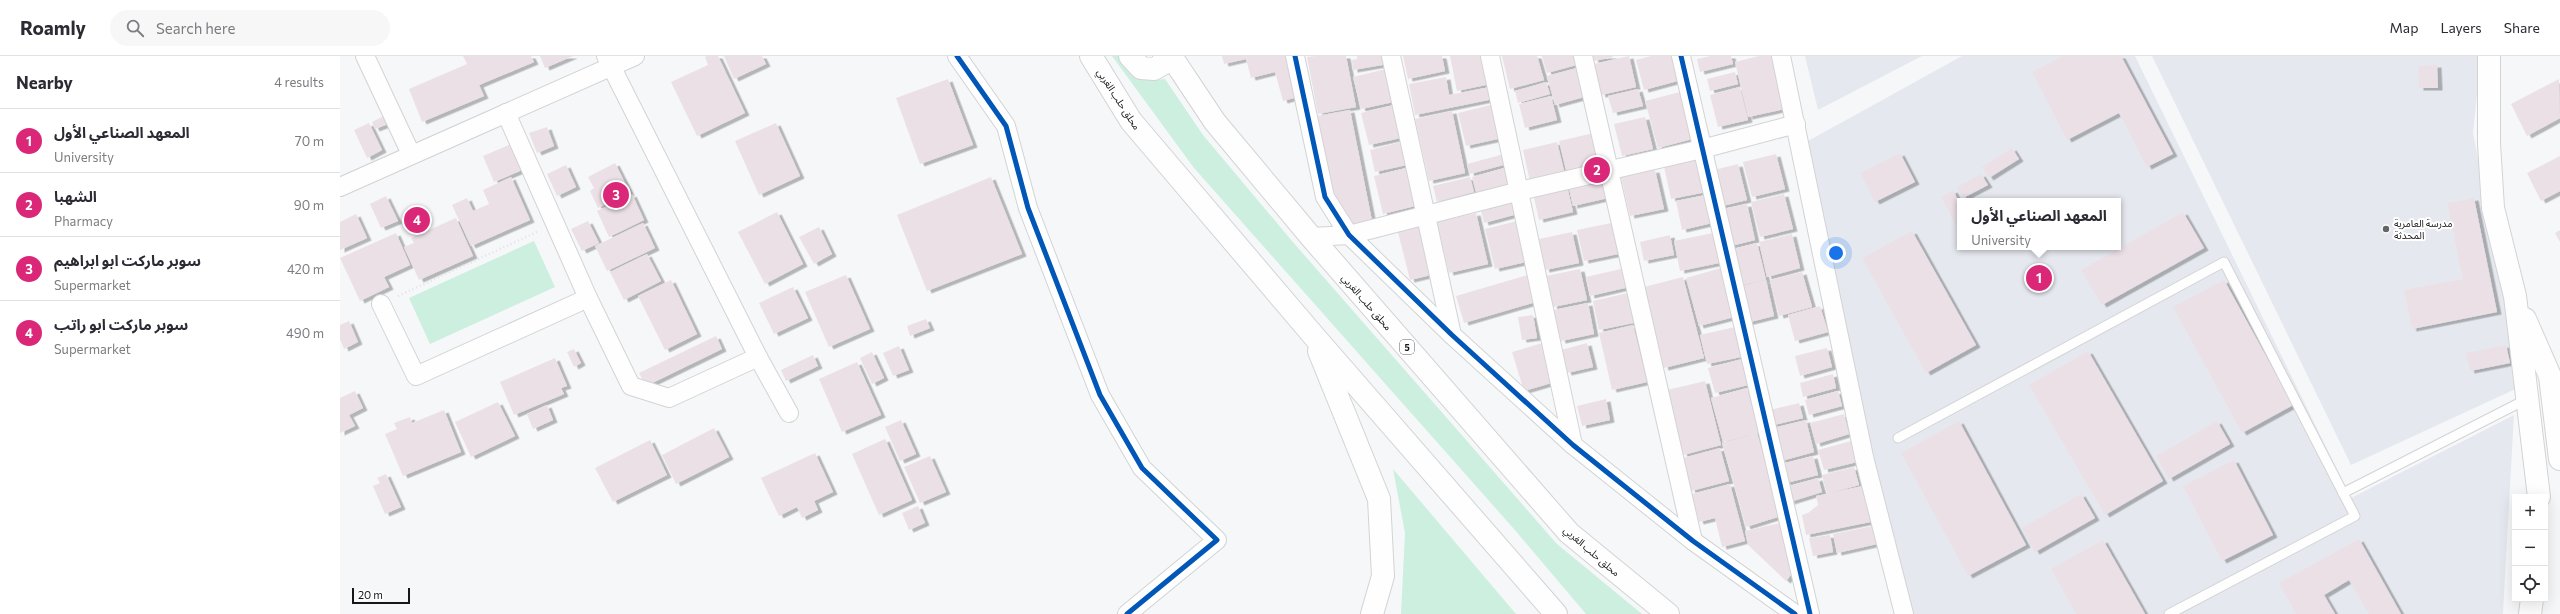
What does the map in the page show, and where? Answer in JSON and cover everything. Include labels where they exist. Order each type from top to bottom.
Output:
[{"type":"main road","name":"محلق حلب الغربي","points":[[1091,56],[1130,121],[1313,335],[1556,614]]},
{"type":"main road","points":[[1130,56],[1141,68],[1154,69],[1166,62],[1164,56]]},
{"type":"main road","name":"محلق حلب الغربي","points":[[1172,56],[1215,122],[1311,237],[1569,533],[1668,614]]},
{"type":"main road","points":[[2489,56],[2489,144],[2493,208],[2515,296],[2539,494]]},
{"type":"main road","points":[[2515,296],[2550,376],[2560,459]]},
{"type":"main road","points":[[1313,335],[1379,499],[1383,576],[1372,614]]},
{"type":"main road","points":[[2530,614],[2532,602]]},
{"type":"street","points":[[365,56],[411,154]]},
{"type":"street","points":[[340,187],[411,154],[506,113],[609,62],[635,56]]},
{"type":"street","points":[[957,56],[1006,126],[1028,208],[1100,395],[1142,468],[1217,540],[1127,614]]},
{"type":"street","points":[[1295,56],[1325,198],[1349,235],[1452,335],[1573,445],[1693,541],[1796,614]]},
{"type":"street","points":[[1391,56],[1452,335]]},
{"type":"street","points":[[1490,56],[1573,445]]},
{"type":"street","points":[[1583,56],[1608,173],[1693,541]]},
{"type":"street","points":[[1681,56],[1810,614]]},
{"type":"street","points":[[1781,56],[1864,458],[1904,614]]},
{"type":"street","points":[[609,62],[758,357],[789,413]]},
{"type":"street","points":[[506,113],[588,298],[631,386],[669,398],[758,357]]},
{"type":"street","points":[[1311,237],[1349,235],[1520,191],[1608,173],[1796,124]]},
{"type":"street","points":[[381,304],[416,376],[588,298]]},
{"type":"lane","points":[[1898,438],[2224,262],[2354,516],[2169,614]]},
{"type":"lane","points":[[2343,493],[2528,398]]},
{"type":"path","points":[[381,304],[555,223]]},
{"type":"shaded area","points":[[1805,56],[1922,56],[1818,110]]},
{"type":"shaded area","points":[[1962,56],[2135,56],[2351,498],[2514,415],[2503,614],[1904,614],[1808,141]]},
{"type":"shaded area","points":[[2152,56],[2481,56],[2473,133],[2522,386],[2351,465]]},
{"type":"green space","points":[[1112,56],[1119,56],[1133,74],[1142,79],[1165,79],[1203,135],[1292,241],[1557,544],[1642,614],[1586,614],[1514,529],[1194,168]]},
{"type":"green space","points":[[534,241],[555,287],[430,344],[409,298]]},
{"type":"green space","points":[[1393,469],[1516,614],[1401,614],[1405,533]]},
{"type":"building","points":[[463,56],[531,56],[534,62],[479,85],[484,96],[422,122],[409,89],[467,64]]},
{"type":"building","points":[[540,56],[573,56],[545,68]]},
{"type":"building","points":[[718,56],[745,113],[697,136],[671,82],[708,65],[705,57]]},
{"type":"building","points":[[724,56],[762,56],[766,64],[734,79]]},
{"type":"building","points":[[1222,56],[1290,56],[1301,96],[1283,101],[1275,72],[1251,78],[1246,59],[1224,64]]},
{"type":"building","points":[[1346,56],[1356,107],[1318,114],[1307,57]]},
{"type":"building","points":[[1357,56],[1386,56],[1388,64],[1353,70],[1352,60],[1357,59]]},
{"type":"building","points":[[1403,56],[1442,56],[1445,71],[1408,79]]},
{"type":"building","points":[[1450,56],[1489,56],[1495,83],[1457,91]]},
{"type":"building","points":[[1502,56],[1537,56],[1544,80],[1510,89]]},
{"type":"building","points":[[1542,56],[1578,56],[1580,64],[1547,73]]},
{"type":"building","points":[[1593,56],[1613,56],[1613,57],[1594,61]]},
{"type":"building","points":[[1629,56],[1636,87],[1601,95],[1594,64]]},
{"type":"building","points":[[1651,56],[1675,56],[1681,80],[1644,90],[1636,60]]},
{"type":"building","points":[[1711,56],[1731,56],[1733,64],[1700,72],[1697,59]]},
{"type":"building","points":[[1759,56],[1771,56],[1784,109],[1748,117],[1735,62]]},
{"type":"building","points":[[2063,56],[2121,56],[2173,154],[2147,167],[2119,113],[2067,140],[2032,72]]},
{"type":"building","points":[[2437,65],[2438,88],[2419,88],[2418,66]]},
{"type":"building","points":[[1390,68],[1398,101],[1361,109],[1353,77]]},
{"type":"building","points":[[1577,68],[1584,97],[1555,105],[1547,76]]},
{"type":"building","points":[[1735,72],[1738,84],[1710,91],[1707,79]]},
{"type":"building","points":[[1446,77],[1449,95],[1490,87],[1493,99],[1415,115],[1409,84]]},
{"type":"building","points":[[948,79],[973,145],[920,164],[896,98]]},
{"type":"building","points":[[2559,79],[2560,118],[2527,136],[2511,104]]},
{"type":"building","points":[[1546,82],[1550,94],[1518,103],[1515,91]]},
{"type":"building","points":[[1740,87],[1748,120],[1718,127],[1710,95]]},
{"type":"building","points":[[1638,89],[1643,106],[1613,113],[1608,96]]},
{"type":"building","points":[[1684,91],[1696,138],[1658,148],[1645,101]]},
{"type":"building","points":[[1551,96],[1557,120],[1525,128],[1519,104]]},
{"type":"building","points":[[1398,104],[1405,137],[1369,145],[1361,113]]},
{"type":"building","points":[[1494,104],[1502,138],[1466,146],[1458,113]]},
{"type":"building","points":[[1350,110],[1372,221],[1348,225],[1346,212],[1336,213],[1317,116]]},
{"type":"building","points":[[1452,111],[1465,173],[1429,181],[1415,119]]},
{"type":"building","points":[[384,116],[388,124],[375,129],[372,122]]},
{"type":"building","points":[[1645,117],[1653,149],[1622,156],[1614,124]]},
{"type":"building","points":[[369,123],[382,150],[367,158],[354,130]]},
{"type":"building","points":[[776,123],[800,176],[759,195],[735,141]]},
{"type":"building","points":[[547,127],[554,146],[537,153],[529,133]]},
{"type":"building","points":[[1594,133],[1602,170],[1568,178],[1559,141]]},
{"type":"building","points":[[1405,141],[1411,164],[1375,172],[1370,150]]},
{"type":"building","points":[[1557,142],[1566,179],[1531,186],[1523,150]]},
{"type":"building","points":[[511,144],[522,170],[494,182],[483,156]]},
{"type":"building","points":[[2012,148],[2019,159],[1989,178],[1982,167]]},
{"type":"building","points":[[1900,153],[1915,182],[1875,202],[1860,173]]},
{"type":"building","points":[[1504,154],[1507,164],[1470,174],[1467,164]]},
{"type":"building","points":[[1776,154],[1785,189],[1752,197],[1743,162]]},
{"type":"building","points":[[1699,155],[1706,192],[1671,199],[1663,162]]},
{"type":"building","points":[[2560,156],[2560,191],[2541,201],[2527,173]]},
{"type":"building","points":[[615,163],[630,193],[598,208],[590,191],[594,188],[588,177]]},
{"type":"building","points":[[1738,164],[1747,200],[1718,207],[1710,171]]},
{"type":"building","points":[[566,165],[576,187],[557,196],[547,174]]},
{"type":"building","points":[[1410,167],[1419,205],[1383,214],[1374,176]]},
{"type":"building","points":[[1508,167],[1512,183],[1476,192],[1472,177]]},
{"type":"building","points":[[1655,170],[1664,209],[1630,216],[1621,177]]},
{"type":"building","points":[[1981,174],[1988,185],[1963,198],[1957,187]]},
{"type":"building","points":[[511,177],[530,220],[471,246],[452,205],[467,198],[473,211],[489,204],[483,190]]},
{"type":"building","points":[[991,177],[1022,254],[927,291],[897,215]]},
{"type":"building","points":[[1470,177],[1474,192],[1437,202],[1433,186]]},
{"type":"building","points":[[1605,181],[1608,198],[1573,206],[1569,188]]},
{"type":"building","points":[[1567,186],[1573,212],[1539,220],[1533,193]]},
{"type":"building","points":[[1953,190],[1957,198],[1957,227],[1941,197]]},
{"type":"building","points":[[632,194],[644,220],[609,237],[597,211]]},
{"type":"building","points":[[1784,194],[1793,229],[1760,237],[1751,202]]},
{"type":"building","points":[[1706,195],[1712,223],[1682,230],[1676,201]]},
{"type":"building","points":[[386,196],[398,221],[381,228],[370,204]]},
{"type":"building","points":[[1516,197],[1521,213],[1484,223],[1480,206]]},
{"type":"building","points":[[2474,198],[2497,312],[2412,329],[2404,290],[2463,279],[2447,203]]},
{"type":"building","points":[[1747,204],[1755,240],[1727,247],[1718,210]]},
{"type":"building","points":[[777,212],[803,264],[765,284],[738,232]]},
{"type":"building","points":[[2183,212],[2204,248],[2102,305],[2081,270],[2116,250],[2121,250],[2121,247]]},
{"type":"building","points":[[1476,213],[1488,264],[1449,273],[1437,222]]},
{"type":"building","points":[[356,214],[367,238],[340,250],[340,222]]},
{"type":"building","points":[[456,218],[473,256],[419,280],[404,247],[414,243],[411,238]]},
{"type":"building","points":[[1521,220],[1531,261],[1495,269],[1485,229]]},
{"type":"building","points":[[588,221],[599,243],[582,251],[571,229]]},
{"type":"building","points":[[1422,222],[1435,274],[1410,280],[1397,228]]},
{"type":"building","points":[[643,223],[655,248],[607,271],[595,246]]},
{"type":"building","points":[[1611,223],[1618,254],[1584,261],[1577,230]]},
{"type":"building","points":[[819,227],[832,254],[814,264],[799,237]]},
{"type":"building","points":[[2560,230],[2560,242],[2555,233]]},
{"type":"building","points":[[1912,231],[1976,345],[1926,373],[1862,258]]},
{"type":"building","points":[[1572,232],[1579,263],[1545,270],[1539,239]]},
{"type":"building","points":[[396,233],[410,265],[384,277],[389,287],[360,301],[340,258]]},
{"type":"building","points":[[1713,233],[1719,263],[1680,271],[1674,241]]},
{"type":"building","points":[[1792,234],[1800,268],[1767,277],[1759,242]]},
{"type":"building","points":[[1670,235],[1674,255],[1644,261],[1640,242]]},
{"type":"building","points":[[1757,243],[1766,280],[1737,286],[1729,250]]},
{"type":"building","points":[[647,254],[661,281],[624,300],[610,272]]},
{"type":"building","points":[[1625,268],[1629,287],[1590,296],[1586,277]]},
{"type":"building","points":[[1721,268],[1734,317],[1699,326],[1686,278]]},
{"type":"building","points":[[1580,269],[1587,300],[1553,307],[1546,276]]},
{"type":"building","points":[[1802,272],[1812,307],[1779,316],[1770,280]]},
{"type":"building","points":[[1531,274],[1539,301],[1464,323],[1456,296]]},
{"type":"building","points":[[846,275],[870,329],[829,347],[805,292]]},
{"type":"building","points":[[1683,277],[1704,358],[1664,368],[1644,287]]},
{"type":"building","points":[[671,280],[697,334],[665,350],[638,296]]},
{"type":"building","points":[[1766,280],[1774,316],[1746,323],[1737,287]]},
{"type":"building","points":[[2224,280],[2293,405],[2242,433],[2173,307]]},
{"type":"building","points":[[793,287],[808,318],[774,334],[759,303]]},
{"type":"building","points":[[1632,292],[1638,322],[1599,330],[1593,301]]},
{"type":"building","points":[[1588,303],[1594,334],[1561,341],[1554,310]]},
{"type":"building","points":[[1820,306],[1828,332],[1795,341],[1788,315]]},
{"type":"building","points":[[1533,315],[1537,338],[1522,340],[1518,317]]},
{"type":"building","points":[[926,319],[930,328],[910,336],[907,326]]},
{"type":"building","points":[[349,321],[358,342],[344,349],[340,339],[340,325]]},
{"type":"building","points":[[1633,325],[1647,382],[1612,390],[1599,333]]},
{"type":"building","points":[[1735,327],[1741,357],[1707,364],[1700,335]]},
{"type":"building","points":[[716,336],[722,349],[646,386],[639,373]]},
{"type":"building","points":[[1546,342],[1558,381],[1524,391],[1512,352]]},
{"type":"building","points":[[1587,343],[1593,367],[1567,373],[1561,350]]},
{"type":"building","points":[[2506,345],[2510,363],[2470,371],[2466,353]]},
{"type":"building","points":[[899,346],[909,370],[893,376],[883,353]]},
{"type":"building","points":[[1827,348],[1832,367],[1800,376],[1795,356]]},
{"type":"building","points":[[574,349],[581,363],[574,367],[567,352]]},
{"type":"building","points":[[2088,351],[2163,481],[2105,515],[2029,385]]},
{"type":"building","points":[[872,352],[884,378],[872,384],[860,358]]},
{"type":"building","points":[[813,355],[818,366],[786,381],[781,370]]},
{"type":"building","points":[[555,358],[567,386],[561,388],[564,394],[514,415],[500,382]]},
{"type":"building","points":[[1742,359],[1748,385],[1715,393],[1708,368]]},
{"type":"building","points":[[857,362],[881,415],[842,432],[819,379]]},
{"type":"building","points":[[1833,374],[1836,388],[1803,397],[1800,383]]},
{"type":"building","points":[[1705,381],[1721,445],[1683,455],[1667,390]]},
{"type":"building","points":[[1747,388],[1759,432],[1757,433],[1781,516],[1746,527],[1722,443],[1755,434],[1723,442],[1711,398]]},
{"type":"building","points":[[355,391],[363,408],[349,415],[355,426],[340,433],[340,398]]},
{"type":"building","points":[[1838,391],[1842,406],[1809,415],[1805,400]]},
{"type":"building","points":[[1606,399],[1610,420],[1582,426],[1577,406]]},
{"type":"building","points":[[498,402],[515,436],[471,457],[455,422]]},
{"type":"building","points":[[1799,403],[1803,418],[1770,426],[1766,411]]},
{"type":"building","points":[[547,405],[553,420],[533,429],[527,414]]},
{"type":"building","points":[[444,410],[461,452],[403,476],[385,434],[397,429],[394,423],[410,417],[412,423]]},
{"type":"building","points":[[1844,414],[1849,434],[1816,444],[1810,423]]},
{"type":"building","points":[[901,420],[916,454],[900,461],[885,427]]},
{"type":"building","points":[[1806,420],[1814,452],[1781,461],[1773,428]]},
{"type":"building","points":[[1959,421],[2026,545],[1968,576],[1901,453]]},
{"type":"building","points":[[2217,421],[2230,444],[2169,479],[2156,456]]},
{"type":"building","points":[[714,428],[729,457],[676,484],[662,455]]},
{"type":"building","points":[[885,439],[912,500],[879,515],[852,454]]},
{"type":"building","points":[[650,440],[667,475],[613,502],[595,468]]},
{"type":"building","points":[[1851,441],[1857,462],[1824,470],[1818,450]]},
{"type":"building","points":[[1720,448],[1729,481],[1691,491],[1683,458]]},
{"type":"building","points":[[815,453],[833,492],[814,501],[818,510],[802,518],[797,507],[779,516],[761,478]]},
{"type":"building","points":[[930,456],[946,492],[920,503],[904,467]]},
{"type":"building","points":[[1813,456],[1818,475],[1786,483],[1781,464]]},
{"type":"building","points":[[2234,460],[2273,535],[2222,561],[2183,486]]},
{"type":"building","points":[[1854,467],[1859,485],[1834,492],[1863,486],[1870,522],[1806,535],[1802,515],[1808,513],[1818,505],[1816,496],[1827,494],[1822,475]]},
{"type":"building","points":[[386,474],[401,507],[385,514],[373,486],[380,483],[377,478]]},
{"type":"building","points":[[1818,478],[1822,492],[1790,502],[1786,487]]},
{"type":"building","points":[[1730,484],[1745,541],[1722,547],[1715,518],[1699,522],[1692,494]]},
{"type":"building","points":[[2081,494],[2095,518],[2035,552],[2022,528]]},
{"type":"building","points":[[918,506],[925,523],[909,530],[902,513]]},
{"type":"building","points":[[1784,522],[1795,570],[1786,581],[1748,545],[1745,531]]},
{"type":"building","points":[[1873,526],[1877,544],[1837,553],[1833,534]]},
{"type":"building","points":[[1830,535],[1833,552],[1813,556],[1809,538]]},
{"type":"building","points":[[2359,539],[2401,614],[2369,614],[2349,580],[2324,595],[2335,614],[2296,614],[2279,583]]},
{"type":"building","points":[[2103,540],[2145,614],[2076,614],[2051,569]]},
{"type":"cycle path","points":[[957,56],[1006,126],[1028,208],[1100,395],[1142,468],[1217,540],[1127,614]]},
{"type":"cycle path","points":[[1295,56],[1325,197],[1349,235],[1452,335],[1573,445],[1693,541],[1795,614]]},
{"type":"cycle path","points":[[1681,56],[1810,614]]},
{"type":"place","name":"الشهبا","points":[[1597,170]]},
{"type":"place","name":"سوبر ماركت ابو ابراهيم","points":[[616,195]]},
{"type":"place","name":"سوبر ماركت ابو راتب","points":[[417,220]]},
{"type":"place","name":"مدرسة العامرية المحدثة","points":[[2386,229]]},
{"type":"place","name":"المعهد الصناعي الأول","points":[[2039,278]]}]
